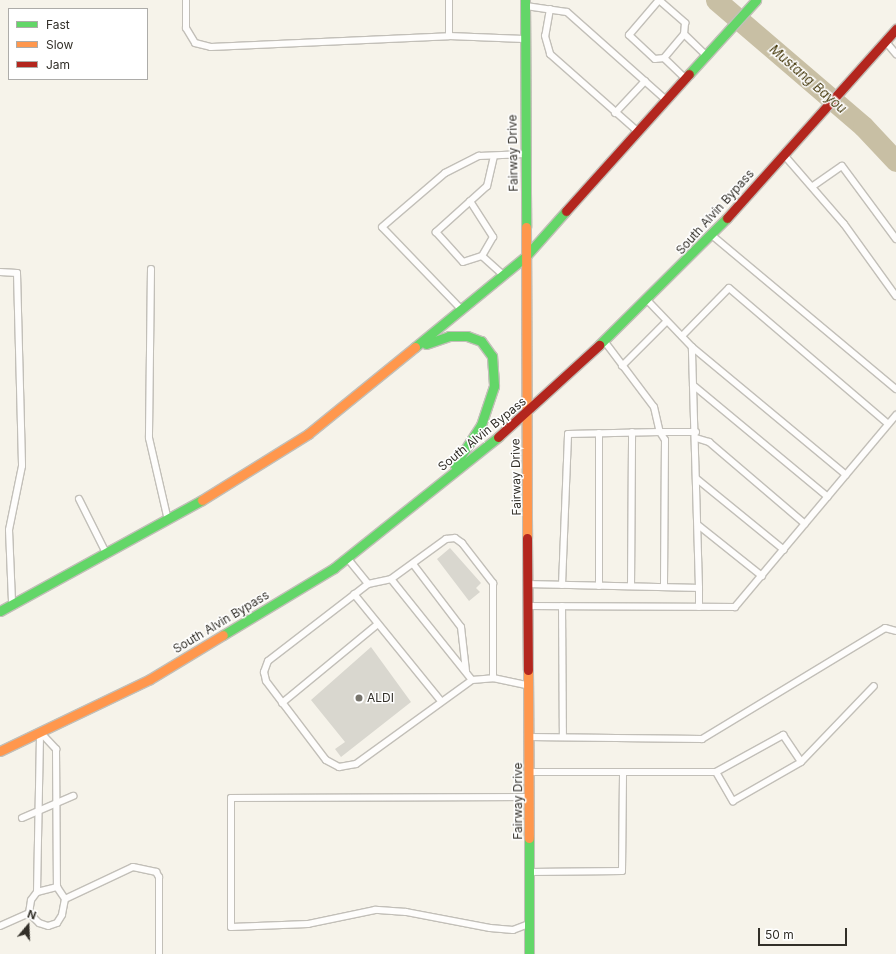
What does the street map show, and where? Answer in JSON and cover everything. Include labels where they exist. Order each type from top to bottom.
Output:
[{"type":"main road","points":[[0,612],[168,520],[308,434],[526,256],[756,0]]},
{"type":"main road","name":"Fairway Drive","points":[[525,3],[524,39],[531,772],[528,924],[529,954]]},
{"type":"main road","name":"South Alvin Bypass","points":[[0,751],[150,679],[347,557],[528,413],[648,301],[712,236],[808,124],[896,29]]},
{"type":"main road","points":[[412,349],[449,336],[467,336],[481,341],[492,356],[494,386],[481,425],[447,477]]},
{"type":"lane","points":[[186,0],[186,28],[194,43],[211,47],[449,36],[524,39]]},
{"type":"lane","points":[[449,0],[449,36]]},
{"type":"lane","points":[[659,0],[685,23],[684,34],[664,58],[655,59],[629,35],[659,0]]},
{"type":"lane","points":[[525,3],[567,12],[666,100]]},
{"type":"lane","points":[[550,9],[545,36],[550,54],[638,132]]},
{"type":"lane","points":[[684,34],[707,55]]},
{"type":"lane","points":[[885,41],[896,54]]},
{"type":"lane","points":[[664,58],[686,79]]},
{"type":"lane","points":[[615,113],[645,81]]},
{"type":"lane","points":[[462,309],[382,227],[445,173],[478,156],[525,154]]},
{"type":"lane","points":[[783,154],[813,186],[896,296]]},
{"type":"lane","points":[[470,201],[493,237],[482,256],[463,262],[436,232],[470,201],[487,186],[494,156]]},
{"type":"lane","points":[[813,186],[842,166],[896,239]]},
{"type":"lane","points":[[712,236],[896,389]]},
{"type":"lane","points":[[482,256],[503,276]]},
{"type":"lane","points":[[151,269],[149,438],[168,520]]},
{"type":"lane","points":[[0,272],[16,273],[22,466],[9,530],[12,605]]},
{"type":"lane","points":[[682,336],[729,288],[888,424]]},
{"type":"lane","points":[[648,301],[666,322],[692,347],[846,474]]},
{"type":"lane","points":[[622,366],[666,322]]},
{"type":"lane","points":[[605,342],[654,407],[660,432],[665,440],[664,587]]},
{"type":"lane","points":[[692,347],[696,435],[698,588],[700,606]]},
{"type":"lane","points":[[693,385],[828,497]]},
{"type":"lane","points":[[530,606],[735,607],[896,415]]},
{"type":"lane","points":[[631,586],[632,432]]},
{"type":"lane","points":[[562,585],[565,440],[568,434],[660,432],[696,435],[709,442],[805,524]]},
{"type":"lane","points":[[599,433],[599,586]]},
{"type":"lane","points":[[697,479],[784,550]]},
{"type":"lane","points":[[79,499],[106,554]]},
{"type":"lane","points":[[698,525],[762,576]]},
{"type":"lane","points":[[493,678],[493,584],[455,538],[446,539],[391,579],[368,584],[268,661],[264,672],[266,681],[326,760],[339,767],[356,764],[472,680],[493,678],[530,685]]},
{"type":"lane","points":[[347,557],[368,584]]},
{"type":"lane","points":[[413,564],[462,627],[466,671]]},
{"type":"lane","points":[[391,579],[472,680]]},
{"type":"lane","points":[[529,584],[698,588]]},
{"type":"lane","points":[[354,594],[441,701]]},
{"type":"lane","points":[[562,606],[563,737]]},
{"type":"lane","points":[[282,702],[378,624]]},
{"type":"lane","points":[[530,737],[702,739],[885,628],[896,630]]},
{"type":"lane","points":[[716,772],[733,801],[801,762],[874,686]]},
{"type":"lane","points":[[40,733],[56,749],[56,887],[65,899]]},
{"type":"lane","points":[[0,926],[29,913],[37,892],[40,733]]},
{"type":"lane","points":[[531,772],[716,772],[783,735],[801,762]]},
{"type":"lane","points":[[530,872],[622,871],[623,772]]},
{"type":"lane","points":[[22,818],[73,796]]},
{"type":"lane","points":[[528,924],[513,930],[490,928],[406,912],[375,910],[308,924],[231,927],[231,798],[531,796]]},
{"type":"lane","points":[[29,913],[38,923],[48,926],[57,923],[65,899],[133,867],[156,872],[159,877],[158,954]]},
{"type":"lane","points":[[37,892],[56,887]]},
{"type":"building","points":[[450,548],[481,583],[476,588],[480,592],[469,601],[437,559]]},
{"type":"building","points":[[371,647],[411,702],[341,757],[335,749],[345,742],[311,700]]},
{"type":"waterway","name":"Mustang Bayou","points":[[716,0],[863,126],[896,161]]},
{"type":"traffic: fast","points":[[525,0],[526,227]]},
{"type":"traffic: fast","points":[[689,74],[756,0]]},
{"type":"traffic: fast","points":[[415,347],[526,256],[566,211]]},
{"type":"traffic: fast","points":[[599,345],[727,218]]},
{"type":"traffic: fast","points":[[426,344],[449,336],[467,336],[481,341],[492,356],[494,386],[481,425],[455,465]]},
{"type":"traffic: fast","points":[[223,635],[334,568],[498,437]]},
{"type":"traffic: fast","points":[[0,611],[202,500]]},
{"type":"traffic: fast","points":[[529,838],[529,954]]},
{"type":"traffic: slow","points":[[526,227],[527,538]]},
{"type":"traffic: slow","points":[[202,500],[308,434],[415,347]]},
{"type":"traffic: slow","points":[[0,751],[150,679],[223,635]]},
{"type":"traffic: slow","points":[[528,670],[529,838]]},
{"type":"traffic: jam","points":[[727,218],[896,29]]},
{"type":"traffic: jam","points":[[566,211],[689,74]]},
{"type":"traffic: jam","points":[[498,437],[599,345]]},
{"type":"traffic: jam","points":[[527,538],[528,670]]},
{"type":"place","name":"ALDI","points":[[359,698]]}]
